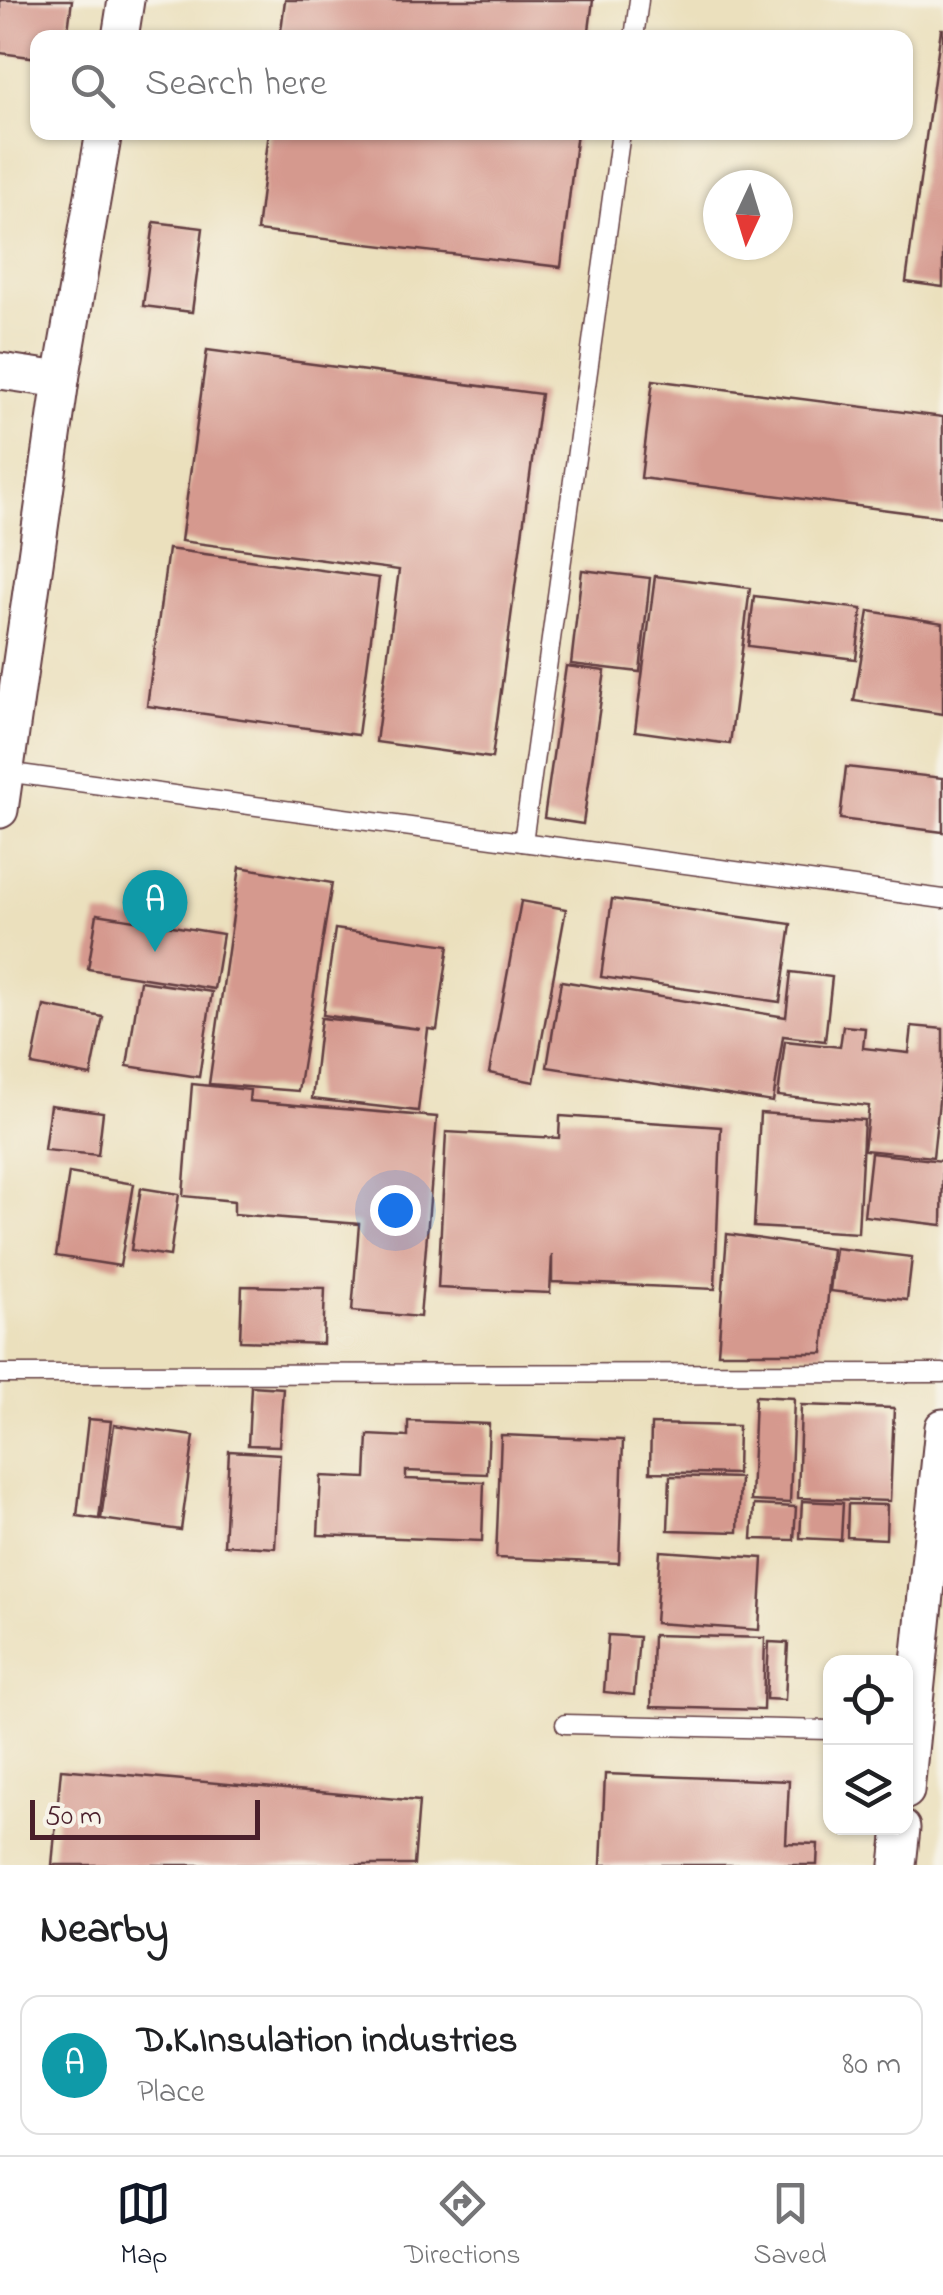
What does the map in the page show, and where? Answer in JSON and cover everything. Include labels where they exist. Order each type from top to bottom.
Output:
[{"type":"street","points":[[121,30],[126,0]]},
{"type":"street","points":[[0,810],[61,380],[103,140]]},
{"type":"street","points":[[0,371],[61,380]]},
{"type":"street","points":[[913,1696],[937,1529],[943,1427]]},
{"type":"street","points":[[898,1865],[901,1835]]},
{"type":"lane","points":[[635,30],[640,0]]},
{"type":"lane","points":[[523,842],[620,140]]},
{"type":"lane","points":[[6,772],[943,899]]},
{"type":"lane","points":[[0,1374],[943,1373]]},
{"type":"lane","points":[[565,1724],[823,1730]]},
{"type":"building","points":[[0,0],[72,0],[68,30],[30,30],[30,57],[0,53]]},
{"type":"building","points":[[285,0],[593,0],[589,30],[281,30]]},
{"type":"building","points":[[943,29],[943,287],[906,282]]},
{"type":"building","points":[[268,140],[576,140],[561,267],[257,231]]},
{"type":"building","points":[[154,222],[203,228],[192,312],[143,306]]},
{"type":"building","points":[[207,350],[541,394],[492,758],[376,742],[399,570],[181,541]]},
{"type":"building","points":[[653,380],[943,417],[943,517],[641,478]]},
{"type":"building","points":[[168,549],[379,578],[358,735],[147,706]]},
{"type":"building","points":[[582,570],[650,578],[640,672],[571,664]]},
{"type":"building","points":[[655,576],[750,588],[730,744],[635,731]]},
{"type":"building","points":[[754,596],[862,609],[856,659],[748,646]]},
{"type":"building","points":[[869,611],[943,623],[943,714],[854,701]]},
{"type":"building","points":[[566,666],[605,671],[583,824],[544,818]]},
{"type":"building","points":[[846,767],[943,778],[943,832],[840,819]]},
{"type":"building","points":[[240,867],[332,883],[298,1091],[209,1084]]},
{"type":"building","points":[[612,899],[791,924],[780,1002],[601,977]]},
{"type":"building","points":[[521,901],[566,909],[534,1082],[489,1073]]},
{"type":"building","points":[[97,914],[223,934],[214,989],[88,969]]},
{"type":"building","points":[[335,929],[449,945],[437,1030],[428,1029],[418,1111],[312,1099],[321,1018],[420,1029],[323,1015]]},
{"type":"building","points":[[791,972],[832,977],[825,1041],[783,1036],[773,1102],[547,1067],[561,981],[786,1017]]},
{"type":"building","points":[[140,981],[212,992],[199,1077],[127,1066]]},
{"type":"building","points":[[44,1006],[103,1017],[91,1076],[32,1065]]},
{"type":"building","points":[[843,1026],[865,1028],[863,1048],[909,1053],[912,1026],[943,1029],[933,1157],[864,1150],[869,1106],[778,1096],[785,1041],[840,1047]]},
{"type":"building","points":[[192,1084],[250,1090],[249,1101],[437,1117],[420,1317],[352,1311],[359,1224],[234,1214],[234,1201],[183,1196]]},
{"type":"building","points":[[50,1105],[103,1112],[98,1155],[44,1150]]},
{"type":"building","points":[[760,1113],[864,1120],[858,1233],[754,1227]]},
{"type":"building","points":[[560,1116],[721,1127],[715,1289],[552,1282],[552,1255],[550,1293],[438,1288],[446,1132],[559,1138]]},
{"type":"building","points":[[871,1153],[943,1161],[942,1225],[864,1216]]},
{"type":"building","points":[[69,1173],[134,1184],[120,1266],[56,1256]]},
{"type":"building","points":[[141,1188],[179,1194],[170,1256],[131,1250]]},
{"type":"building","points":[[727,1234],[832,1249],[823,1353],[718,1353]]},
{"type":"building","points":[[835,1248],[912,1257],[907,1300],[830,1291]]},
{"type":"building","points":[[242,1286],[325,1288],[323,1344],[240,1341]]},
{"type":"building","points":[[251,1386],[283,1388],[279,1446],[248,1445]]},
{"type":"building","points":[[755,1396],[794,1398],[790,1503],[751,1501]]},
{"type":"building","points":[[801,1405],[894,1408],[890,1501],[798,1498]]},
{"type":"building","points":[[88,1419],[111,1421],[99,1519],[77,1516]]},
{"type":"building","points":[[408,1421],[489,1424],[487,1474],[406,1471],[406,1479],[484,1482],[482,1541],[318,1535],[321,1476],[366,1478],[368,1435],[408,1437]]},
{"type":"building","points":[[651,1424],[738,1426],[737,1474],[650,1472]]},
{"type":"building","points":[[114,1425],[194,1436],[181,1530],[101,1519]]},
{"type":"building","points":[[501,1435],[623,1440],[619,1563],[496,1558]]},
{"type":"building","points":[[229,1451],[280,1454],[275,1548],[224,1545]]},
{"type":"building","points":[[670,1476],[740,1478],[738,1532],[668,1530]]},
{"type":"building","points":[[802,1501],[843,1503],[841,1540],[800,1538]]},
{"type":"building","points":[[848,1504],[887,1505],[886,1539],[847,1537]]},
{"type":"building","points":[[754,1505],[796,1507],[794,1540],[752,1539]]},
{"type":"building","points":[[660,1551],[763,1558],[759,1630],[655,1623]]},
{"type":"building","points":[[608,1635],[639,1637],[634,1695],[604,1692]]},
{"type":"building","points":[[653,1635],[765,1638],[763,1710],[651,1707]]},
{"type":"building","points":[[769,1642],[788,1643],[785,1700],[766,1699]]},
{"type":"building","points":[[61,1769],[419,1801],[414,1865],[52,1865]]},
{"type":"building","points":[[605,1774],[789,1781],[786,1843],[818,1844],[817,1865],[601,1865]]},
{"type":"place","name":"D.K.Insulation industries","points":[[155,952]]}]
